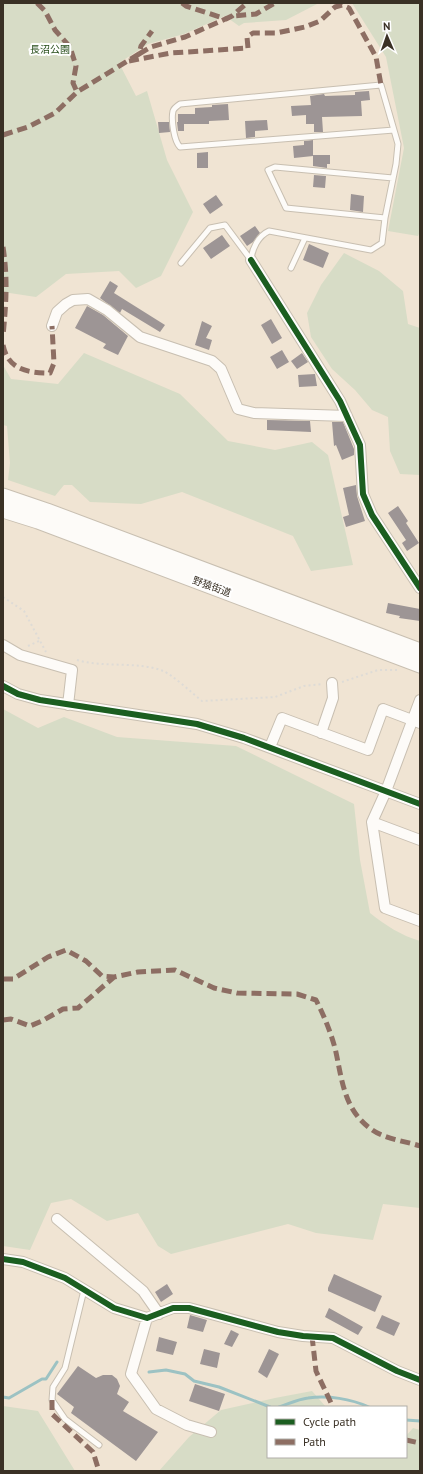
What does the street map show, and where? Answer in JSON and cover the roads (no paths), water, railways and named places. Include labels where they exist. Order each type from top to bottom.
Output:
[{"type":"main road","name":"野猿街道","points":[[3,496],[47,510],[420,651]]},
{"type":"main road","name":"野猿街道","points":[[3,510],[44,523],[420,665]]},
{"type":"street","points":[[251,260],[340,401],[360,445],[363,494],[372,515],[420,588]]},
{"type":"street","points":[[52,326],[57,312],[66,304],[73,300],[88,299],[107,310],[140,337],[212,361],[221,370],[238,408],[254,413],[347,416]]},
{"type":"street","points":[[3,645],[20,655],[72,670],[68,705]]},
{"type":"street","points":[[320,732],[334,698],[332,683]]},
{"type":"street","points":[[3,686],[18,694],[40,700],[197,724],[270,747],[420,804]]},
{"type":"street","points":[[420,700],[416,721],[372,822],[385,908],[420,921]]},
{"type":"street","points":[[270,747],[282,718],[368,750],[384,709],[416,721]]},
{"type":"street","points":[[372,822],[420,840]]},
{"type":"street","points":[[57,1219],[143,1291],[159,1314]]},
{"type":"street","points":[[3,1259],[23,1262],[65,1278],[114,1308],[148,1318],[173,1308],[189,1308],[278,1332],[303,1336],[333,1338],[420,1380]]},
{"type":"street","points":[[148,1318],[131,1374],[156,1409],[187,1425],[211,1432]]},
{"type":"lane","points":[[251,260],[252,249],[264,233],[269,231],[370,250],[382,243],[385,218],[396,164],[398,144],[394,130],[381,85],[180,104],[176,107],[173,112],[174,137],[176,143],[180,147],[394,130]]},
{"type":"lane","points":[[385,218],[286,208],[268,170],[276,167],[393,178]]},
{"type":"lane","points":[[181,263],[210,228],[224,225],[251,260]]},
{"type":"lane","points":[[291,268],[305,238]]},
{"type":"lane","points":[[84,1290],[65,1368],[53,1387],[52,1400],[65,1419],[99,1445]]},
{"type":"waterway","points":[[3,1397],[9,1398],[42,1379],[46,1379],[57,1362]]},
{"type":"waterway","points":[[149,1372],[166,1370],[185,1374],[194,1381],[219,1387],[267,1406]]},
{"type":"waterway","points":[[282,1406],[297,1400],[316,1397],[331,1397],[366,1406]]},
{"type":"waterway","points":[[407,1420],[420,1421]]},
{"type":"park label","name":"長沼公園","points":[[50,49]]}]
